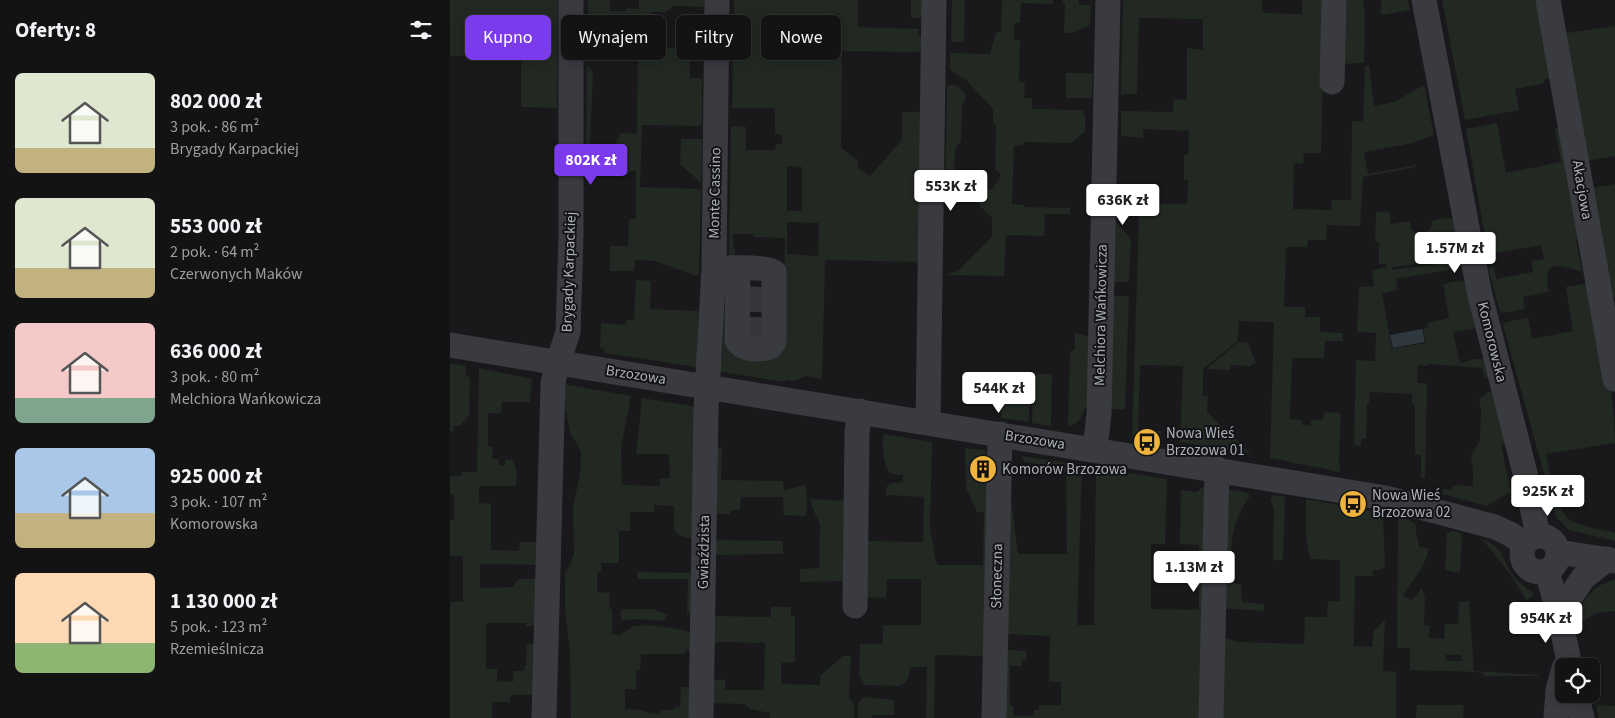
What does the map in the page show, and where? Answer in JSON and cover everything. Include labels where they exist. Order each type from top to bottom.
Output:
[{"type":"street","name":"Brygady Karpackiej","points":[[544,718],[553,383],[568,332],[571,226],[571,0]]},
{"type":"street","name":"Monte Cassino","points":[[708,387],[714,268],[717,0]]},
{"type":"street","points":[[928,422],[934,0]]},
{"type":"street","name":"Melchiora Wańkowicza","points":[[1095,449],[1099,414],[1108,0]]},
{"type":"street","points":[[1332,82],[1334,0]]},
{"type":"street","name":"Komorowska","points":[[1424,0],[1479,291],[1525,473],[1531,540]]},
{"type":"street","name":"Akacjowa","points":[[1548,0],[1615,379]]},
{"type":"street","points":[[714,268],[755,290]]},
{"type":"street","points":[[755,290],[756,329],[755,290]]},
{"type":"street","name":"Brzozowa","points":[[450,345],[1217,469],[1401,501],[1495,526],[1510,534],[1531,540]]},
{"type":"street","name":"Gwiaździsta","points":[[701,718],[708,387]]},
{"type":"street","points":[[855,606],[857,432],[860,411]]},
{"type":"street","name":"Słoneczna","points":[[994,718],[1000,434]]},
{"type":"street","points":[[1211,718],[1217,469]]},
{"type":"street","points":[[1566,658],[1553,561],[1556,545],[1545,536],[1531,540],[1522,555],[1526,565],[1536,572],[1553,561],[1611,560]]},
{"type":"street","points":[[1559,614],[1584,578],[1611,560]]},
{"type":"street","points":[[1556,718],[1557,703]]},
{"type":"street","points":[[1578,703],[1582,718]]},
{"type":"shaded area","points":[[450,0],[558,0],[557,108],[521,107],[521,60],[551,60],[551,15],[465,15],[465,56],[450,56]]},
{"type":"shaded area","points":[[588,0],[610,0],[610,11],[626,11],[627,8],[639,9],[639,0],[704,0],[704,7],[673,6],[666,12],[651,12],[651,15],[588,15]]},
{"type":"shaded area","points":[[734,0],[858,0],[858,27],[920,29],[917,33],[923,40],[922,49],[917,52],[842,51],[841,148],[858,161],[858,168],[870,176],[902,140],[902,112],[922,112],[920,262],[825,260],[822,379],[805,376],[795,381],[786,380],[785,382],[715,371],[722,360],[726,286],[742,356],[776,357],[783,347],[785,238],[753,237],[753,234],[733,234],[735,256],[729,256],[731,126],[746,127],[746,150],[775,150],[776,144],[782,144],[782,135],[775,134],[775,108],[732,108],[733,60],[751,60],[751,15],[734,15]],"holes":[[[787,166],[802,167],[802,211],[787,211]],[[787,222],[819,223],[818,256],[787,254]]]},
{"type":"shaded area","points":[[911,0],[924,0],[924,18],[911,18]]},
{"type":"shaded area","points":[[952,0],[965,0],[964,42],[951,42]]},
{"type":"shaded area","points":[[1002,0],[1053,0],[1053,4],[1021,3],[1020,23],[1014,23],[1014,40],[1020,40],[1019,82],[1025,83],[1024,98],[1032,98],[1032,109],[1083,110],[1083,114],[1085,114],[1085,132],[1071,143],[1023,142],[1023,145],[1014,146],[1012,204],[1024,205],[1024,207],[1070,208],[1070,214],[1045,214],[1044,236],[1006,235],[1004,276],[947,275],[959,270],[992,237],[992,218],[974,200],[945,200],[947,86],[953,85],[958,87],[966,97],[962,107],[961,141],[955,149],[954,171],[960,188],[993,189],[1000,177],[1000,173],[995,170],[996,124],[993,124],[993,109],[966,80],[950,70],[950,53],[990,54],[996,32],[1001,32]]},
{"type":"shaded area","points":[[1063,0],[1079,0],[1079,5],[1091,5],[1090,25],[1072,33],[1064,33],[1065,4]]},
{"type":"shaded area","points":[[1123,0],[1262,0],[1262,9],[1265,13],[1302,14],[1302,0],[1325,0],[1321,153],[1304,153],[1303,164],[1294,163],[1293,209],[1331,210],[1332,200],[1351,200],[1352,121],[1363,121],[1365,66],[1369,65],[1374,106],[1394,102],[1424,85],[1434,135],[1413,143],[1364,152],[1368,174],[1416,165],[1416,167],[1363,177],[1360,226],[1327,225],[1326,240],[1308,240],[1307,247],[1286,247],[1284,307],[1305,307],[1305,317],[1320,317],[1320,332],[1343,333],[1343,341],[1325,341],[1324,358],[1292,358],[1290,419],[1302,420],[1302,425],[1311,426],[1311,420],[1323,420],[1324,412],[1341,413],[1340,472],[1270,458],[1274,322],[1239,321],[1238,341],[1203,369],[1203,396],[1208,396],[1207,412],[1251,454],[1180,442],[1183,366],[1140,365],[1138,430],[1161,431],[1160,439],[1132,436],[1139,216],[1119,214],[1119,190],[1140,185],[1140,204],[1187,204],[1188,180],[1184,180],[1184,155],[1188,155],[1189,131],[1143,129],[1143,138],[1121,136],[1121,111],[1173,112],[1174,99],[1187,100],[1187,48],[1203,50],[1203,19],[1139,18],[1137,94],[1121,94]]},
{"type":"shaded area","points":[[1344,0],[1363,0],[1365,15],[1364,63],[1342,64]]},
{"type":"shaded area","points":[[1382,0],[1408,0],[1410,10],[1383,15],[1380,13]]},
{"type":"shaded area","points":[[1442,0],[1540,0],[1554,78],[1546,79],[1542,84],[1515,89],[1519,110],[1465,120]]},
{"type":"shaded area","points":[[1615,26],[1615,156],[1587,161],[1566,42],[1567,33]]},
{"type":"shaded area","points":[[666,48],[676,48],[676,60],[690,60],[690,78],[702,78],[702,124],[698,126],[642,125],[640,187],[701,189],[699,274],[696,276],[655,261],[635,260],[634,271],[610,271],[610,246],[628,246],[629,219],[636,219],[636,171],[630,171],[627,175],[620,174],[611,169],[608,159],[621,133],[637,134],[638,60],[666,60]]},
{"type":"shaded area","points":[[587,64],[593,72],[590,145],[586,148]]},
{"type":"shaded area","points":[[1066,73],[1093,73],[1092,98],[1066,98]]},
{"type":"shaded area","points":[[1497,123],[1506,173],[1561,162],[1555,128],[1564,127],[1580,239],[1576,240],[1582,272],[1559,266],[1550,269],[1547,281],[1549,292],[1523,297],[1525,309],[1503,313],[1500,312],[1488,268],[1494,267],[1496,279],[1533,272],[1531,261],[1544,259],[1541,245],[1488,254],[1466,129]]},
{"type":"shaded area","points":[[681,139],[702,139],[701,183],[680,164]]},
{"type":"shaded area","points":[[1615,184],[1615,297],[1612,298],[1592,188]]},
{"type":"shaded area","points":[[1389,211],[1391,224],[1410,221],[1411,229],[1418,234],[1427,232],[1432,225],[1431,221],[1445,218],[1454,219],[1463,263],[1454,269],[1396,279],[1398,290],[1382,293],[1392,349],[1426,343],[1423,329],[1428,328],[1427,323],[1449,318],[1443,284],[1457,281],[1467,282],[1478,328],[1453,332],[1460,363],[1474,359],[1484,359],[1491,377],[1485,379],[1482,368],[1418,365],[1417,383],[1425,383],[1427,386],[1425,478],[1421,477],[1421,455],[1415,455],[1415,405],[1412,405],[1412,394],[1370,392],[1369,403],[1367,404],[1366,438],[1361,439],[1361,446],[1354,445],[1356,360],[1375,361],[1376,333],[1357,332],[1359,287],[1374,286],[1372,270],[1387,267],[1386,264],[1379,264],[1379,243],[1375,242],[1376,212]],"holes":[[[1452,260],[1452,262],[1392,270],[1392,267]]]},
{"type":"shaded area","points":[[1111,216],[1131,239],[1129,282],[1113,282]]},
{"type":"shaded area","points":[[636,280],[651,281],[650,309],[698,311],[697,367],[604,353],[604,349],[600,347],[601,323],[626,325],[627,320],[634,320]]},
{"type":"shaded area","points":[[1588,283],[1609,383],[1615,443],[1546,454],[1554,490],[1560,508],[1565,515],[1570,520],[1580,524],[1615,533],[1615,541],[1569,530],[1556,517],[1503,325],[1506,322],[1528,318],[1532,339],[1573,331],[1566,287]]},
{"type":"shaded area","points":[[1112,296],[1129,296],[1125,409],[1107,409]]},
{"type":"shaded area","points":[[1422,329],[1425,342],[1393,348],[1390,335]]},
{"type":"shaded area","points":[[1075,332],[1092,338],[1091,408],[1085,408],[1079,420],[1068,427],[1070,352],[1075,350]]},
{"type":"shaded area","points":[[1239,342],[1248,343],[1256,363],[1249,366],[1231,365],[1230,370],[1206,369]]},
{"type":"shaded area","points":[[450,363],[466,366],[466,374],[470,379],[469,415],[460,426],[453,426],[453,432],[450,431]]},
{"type":"shaded area","points":[[479,368],[532,379],[530,402],[502,402],[501,413],[488,413],[488,447],[493,447],[492,459],[499,459],[499,465],[505,466],[505,459],[513,460],[517,472],[516,486],[479,486],[479,503],[491,504],[491,550],[519,551],[520,542],[542,542],[542,565],[480,564],[480,588],[513,587],[518,579],[542,579],[535,626],[526,626],[526,623],[486,623],[486,669],[497,669],[497,681],[513,682],[514,671],[524,671],[524,666],[526,666],[527,644],[538,644],[533,695],[511,695],[510,702],[492,702],[492,718],[450,718],[450,602],[463,602],[463,556],[450,556],[450,520],[454,520],[454,495],[450,494],[450,476],[462,476],[462,472],[477,472]]},
{"type":"shaded area","points":[[1003,372],[1024,373],[1024,376],[1029,376],[1029,422],[1001,418]]},
{"type":"shaded area","points":[[1036,374],[1052,374],[1051,426],[1032,423],[1033,376],[1036,376]]},
{"type":"shaded area","points":[[563,384],[631,396],[621,448],[622,485],[660,486],[660,479],[670,478],[669,454],[636,454],[642,398],[698,407],[695,538],[680,536],[675,530],[674,506],[654,505],[654,512],[630,512],[630,531],[619,531],[619,563],[601,563],[601,572],[597,573],[597,592],[610,593],[609,609],[612,609],[612,634],[620,635],[634,626],[647,625],[683,630],[695,634],[694,650],[685,651],[685,654],[641,654],[640,670],[636,670],[636,689],[625,689],[625,709],[642,710],[647,713],[658,714],[662,710],[675,710],[675,707],[680,707],[681,687],[694,687],[693,718],[571,718],[570,653],[565,608],[565,572],[574,554],[573,508],[580,473],[581,454],[570,433],[562,391]]},
{"type":"shaded area","points":[[1488,392],[1495,392],[1508,443],[1501,444],[1511,492],[1486,506],[1443,494],[1443,489],[1452,490],[1453,485],[1473,486],[1471,456],[1480,440],[1481,410],[1479,399]]},
{"type":"shaded area","points":[[883,434],[932,442],[930,529],[938,565],[983,565],[984,512],[977,512],[966,488],[965,448],[985,450],[989,462],[978,461],[978,476],[989,479],[985,656],[935,655],[934,718],[926,718],[927,667],[910,667],[907,681],[899,686],[865,685],[859,675],[860,644],[883,644],[883,625],[921,625],[921,579],[887,579],[886,598],[861,597],[862,541],[923,542],[924,497],[886,495],[886,488],[890,483],[903,482],[903,475],[891,473],[886,466]]},
{"type":"shaded area","points":[[713,447],[722,447],[721,480],[783,481],[784,490],[806,485],[807,511],[805,516],[784,515],[783,497],[741,497],[740,510],[731,510],[730,514],[713,514]]},
{"type":"shaded area","points":[[1021,456],[1082,465],[1077,625],[1094,625],[1096,468],[1167,479],[1165,544],[1151,544],[1151,609],[1199,610],[1199,545],[1180,544],[1181,490],[1196,492],[1205,486],[1206,718],[1001,718],[1008,650],[1026,651],[1026,660],[1022,660],[1022,666],[1010,666],[1010,706],[1013,706],[1013,716],[1033,716],[1034,710],[1039,710],[1039,705],[1061,705],[1061,682],[1049,682],[1050,636],[1008,634],[1003,630],[1011,499],[1018,554],[1067,554],[1066,472],[1059,468],[1026,462]]},
{"type":"shaded area","points":[[1227,489],[1248,493],[1250,496],[1243,506],[1235,525],[1231,544],[1230,578],[1236,584],[1241,584],[1242,602],[1264,604],[1264,611],[1219,608]]},
{"type":"shaded area","points":[[1275,495],[1285,497],[1283,559],[1273,561],[1274,510],[1270,498]]},
{"type":"shaded area","points":[[811,499],[847,501],[846,581],[800,582],[800,569],[819,568],[820,524],[812,507]]},
{"type":"shaded area","points":[[1306,499],[1383,513],[1385,566],[1380,570],[1373,570],[1373,576],[1355,576],[1354,646],[1372,647],[1374,631],[1385,619],[1383,671],[1396,672],[1396,718],[1223,718],[1225,638],[1239,642],[1304,644],[1305,617],[1327,617],[1328,601],[1340,601],[1340,560],[1310,559],[1306,536]]},
{"type":"shaded area","points":[[1398,517],[1410,520],[1416,525],[1419,547],[1429,548],[1422,567],[1403,595],[1411,601],[1422,588],[1425,597],[1424,625],[1430,626],[1429,638],[1444,639],[1445,624],[1458,624],[1459,602],[1469,601],[1474,671],[1539,676],[1484,676],[1483,673],[1479,672],[1410,670],[1410,648],[1397,648]],"holes":[[[1445,655],[1461,655],[1462,661],[1446,661]]]},
{"type":"shaded area","points":[[1453,531],[1462,534],[1460,573],[1445,570],[1447,533]]},
{"type":"shaded area","points":[[1482,539],[1499,550],[1515,578],[1534,594],[1527,601],[1510,574]]},
{"type":"shaded area","points":[[712,540],[783,541],[783,554],[711,555]]},
{"type":"shaded area","points":[[637,572],[695,573],[695,609],[687,614],[688,579],[637,579]]},
{"type":"shaded area","points":[[1615,580],[1615,611],[1595,613],[1579,624],[1581,608],[1588,595],[1600,585]]},
{"type":"shaded area","points":[[771,607],[791,607],[791,616],[795,616],[795,662],[781,663],[781,684],[820,685],[820,676],[843,656],[851,656],[849,697],[854,704],[854,718],[770,718],[770,713],[750,709],[745,704],[710,703],[710,679],[725,680],[725,690],[764,690],[765,643],[719,642],[715,644],[711,641],[715,616],[771,617]]},
{"type":"shaded area","points":[[621,609],[653,609],[668,615],[664,621],[621,620]]},
{"type":"shaded area","points":[[864,697],[894,700],[894,715],[872,715],[872,718],[858,718],[858,704]]},
{"type":"shaded area","points":[[1417,705],[1464,705],[1463,718],[1416,718]]},
{"type":"shaded area","points":[[1596,705],[1615,706],[1615,718],[1599,718]]},
{"type":"tunnel","points":[[748,299],[766,300]]},
{"type":"tunnel","points":[[747,329],[765,330]]},
{"type":"place","name":"Nowa Wieś Brzozowa 01","points":[[1147,442]]},
{"type":"place","name":"Komorów Brzozowa","points":[[983,469]]},
{"type":"place","name":"Nowa Wieś Brzozowa 02","points":[[1353,504]]}]
